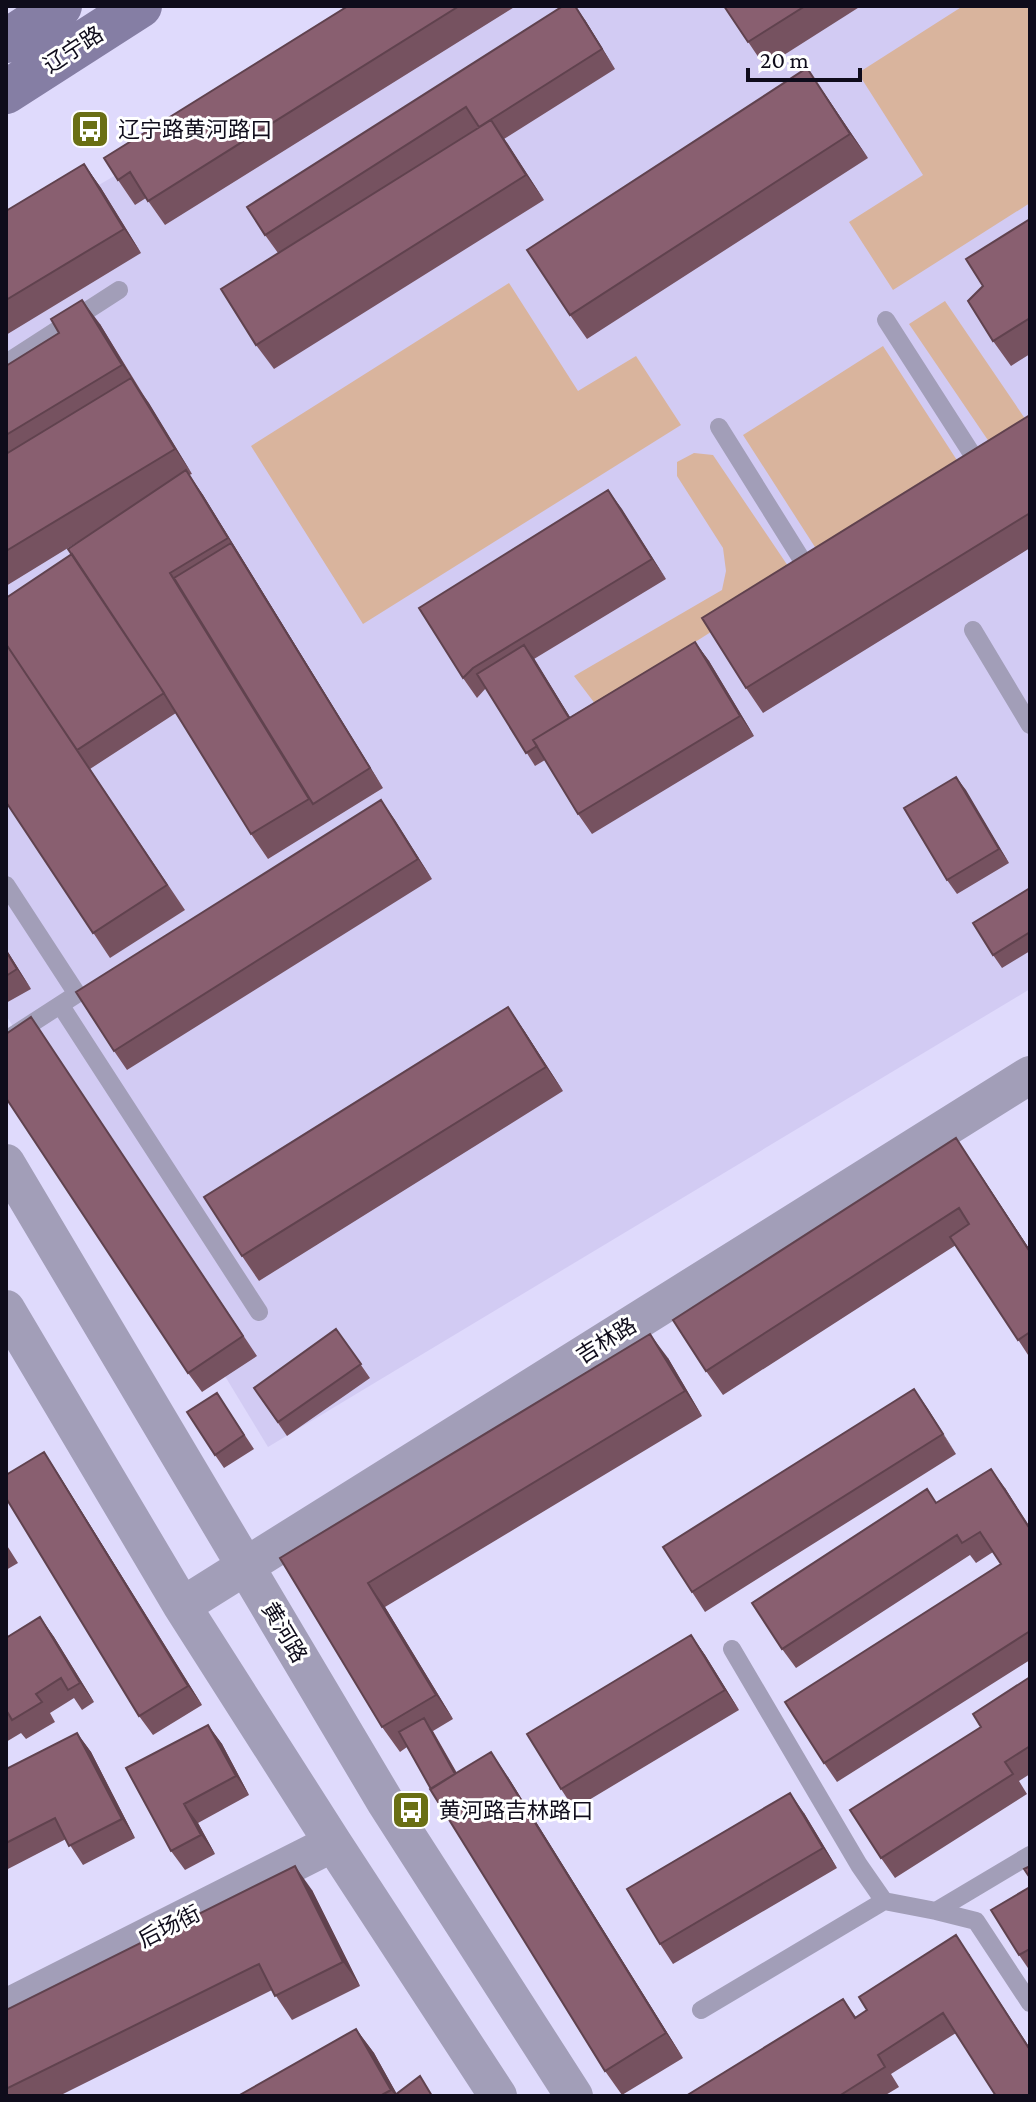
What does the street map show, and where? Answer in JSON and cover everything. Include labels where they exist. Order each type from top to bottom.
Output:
[{"type":"main road","name":"辽宁路","points":[[6,41],[60,6]]},
{"type":"main road","name":"辽宁路","points":[[6,92],[140,6]]},
{"type":"street","name":"吉林路","points":[[182,1606],[1030,1075]]},
{"type":"street","name":"黄河路","points":[[6,1163],[386,1803],[574,2096]]},
{"type":"street","points":[[6,1309],[182,1606],[498,2096]]},
{"type":"street","name":"后场街","points":[[6,2008],[333,1843]]},
{"type":"lane","points":[[6,363],[119,290]]},
{"type":"lane","points":[[886,320],[972,454]]},
{"type":"lane","points":[[719,427],[802,560]]},
{"type":"lane","points":[[973,630],[1030,725]]},
{"type":"lane","points":[[6,885],[77,994],[6,1040]]},
{"type":"lane","points":[[61,1006],[259,1312]]},
{"type":"lane","points":[[732,1649],[859,1865],[884,1901]]},
{"type":"lane","points":[[936,1911],[1030,1855]]},
{"type":"lane","points":[[701,2010],[884,1901],[976,1921],[1030,2003]]},
{"type":"shaded area","points":[[406,6],[1030,6],[1030,989],[268,1447],[6,1015],[6,239]]},
{"type":"shaded area","points":[[963,6],[1030,6],[1030,203],[893,290],[849,222],[923,175],[858,73]]},
{"type":"shaded area","points":[[509,283],[578,391],[636,356],[681,425],[363,624],[251,446]]},
{"type":"shaded area","points":[[945,301],[1030,426],[998,455],[909,324]]},
{"type":"shaded area","points":[[883,346],[962,468],[822,558],[743,435]]},
{"type":"shaded area","points":[[694,453],[713,455],[790,569],[780,588],[596,705],[574,676],[722,590],[726,571],[723,548],[677,476],[677,462]]},
{"type":"building","points":[[348,6],[459,6],[148,201],[130,172],[118,180],[104,158]]},
{"type":"building","points":[[563,6],[575,6],[602,49],[479,127],[466,107],[265,235],[247,207]]},
{"type":"building","points":[[724,6],[805,6],[748,42]]},
{"type":"building","points":[[807,68],[850,134],[570,315],[527,250]]},
{"type":"building","points":[[491,120],[526,175],[256,345],[221,289]]},
{"type":"building","points":[[84,164],[124,229],[6,300],[6,211]]},
{"type":"building","points":[[1030,219],[1030,318],[993,341],[968,301],[983,286],[966,259]]},
{"type":"building","points":[[82,300],[122,365],[6,435],[6,366],[59,333],[51,319]]},
{"type":"building","points":[[131,378],[175,449],[6,551],[6,454]]},
{"type":"building","points":[[1030,415],[1030,513],[746,688],[702,618]]},
{"type":"building","points":[[186,470],[228,538],[170,573],[309,799],[251,834],[160,687],[68,549]]},
{"type":"building","points":[[608,490],[652,559],[473,668],[463,678],[419,608]]},
{"type":"building","points":[[231,543],[370,768],[313,804],[174,578]]},
{"type":"building","points":[[72,554],[164,693],[77,750],[6,644],[6,598]]},
{"type":"building","points":[[695,642],[740,716],[578,814],[533,740]]},
{"type":"building","points":[[6,644],[167,885],[93,933],[6,802]]},
{"type":"building","points":[[524,645],[569,718],[533,740],[537,746],[526,753],[477,674]]},
{"type":"building","points":[[956,777],[999,849],[947,880],[904,808]]},
{"type":"building","points":[[381,800],[418,859],[114,1051],[76,992]]},
{"type":"building","points":[[1030,888],[1030,932],[993,955],[973,923]]},
{"type":"building","points":[[6,951],[17,969],[6,976]]},
{"type":"building","points":[[508,1007],[546,1067],[242,1256],[204,1197]]},
{"type":"building","points":[[31,1017],[243,1336],[188,1373],[6,1098],[6,1034]]},
{"type":"building","points":[[956,1138],[1030,1252],[1030,1332],[1018,1340],[950,1237],[969,1224],[959,1208],[706,1371],[673,1320]]},
{"type":"building","points":[[336,1329],[361,1364],[278,1422],[254,1388]]},
{"type":"building","points":[[650,1334],[685,1391],[368,1583],[436,1695],[382,1727],[280,1558]]},
{"type":"building","points":[[914,1389],[943,1434],[692,1592],[663,1547]]},
{"type":"building","points":[[217,1393],[244,1435],[215,1455],[187,1412]]},
{"type":"building","points":[[44,1452],[188,1686],[139,1716],[6,1498],[6,1475]]},
{"type":"building","points":[[991,1469],[1030,1529],[1030,1631],[824,1763],[785,1702],[1001,1564],[980,1532],[962,1543],[957,1535],[782,1649],[752,1603],[927,1489],[936,1503]]},
{"type":"building","points":[[40,1617],[80,1683],[68,1690],[61,1678],[36,1694],[42,1702],[12,1720],[6,1714],[6,1638]]},
{"type":"building","points":[[691,1635],[725,1690],[561,1789],[527,1734]]},
{"type":"building","points":[[1030,1677],[1030,1746],[1005,1762],[1013,1774],[881,1858],[850,1810],[981,1727],[973,1714]]},
{"type":"building","points":[[424,1718],[455,1774],[431,1789],[399,1732]]},
{"type":"building","points":[[208,1725],[236,1776],[184,1804],[201,1835],[171,1851],[126,1768]]},
{"type":"building","points":[[77,1733],[122,1819],[69,1846],[55,1818],[6,1843],[6,1769]]},
{"type":"building","points":[[491,1752],[666,2033],[605,2071],[430,1789]]},
{"type":"building","points":[[790,1793],[823,1848],[660,1944],[627,1889]]},
{"type":"building","points":[[295,1866],[343,1962],[275,1996],[259,1964],[6,2089],[6,2010]]},
{"type":"building","points":[[1030,1887],[1030,1949],[1019,1955],[991,1910]]},
{"type":"building","points":[[956,1935],[1030,2050],[1030,2096],[996,2096],[943,2013],[878,2055],[885,2067],[839,2096],[686,2096],[843,1999],[855,2018],[867,2010],[859,1997]]},
{"type":"building","points":[[356,2029],[391,2090],[380,2096],[238,2096]]},
{"type":"building","points":[[420,2076],[432,2096],[392,2096],[395,2095]]},
{"type":"place","name":"辽宁路黄河路口","points":[[90,129]]},
{"type":"place","name":"黄河路吉林路口","points":[[411,1810]]}]
